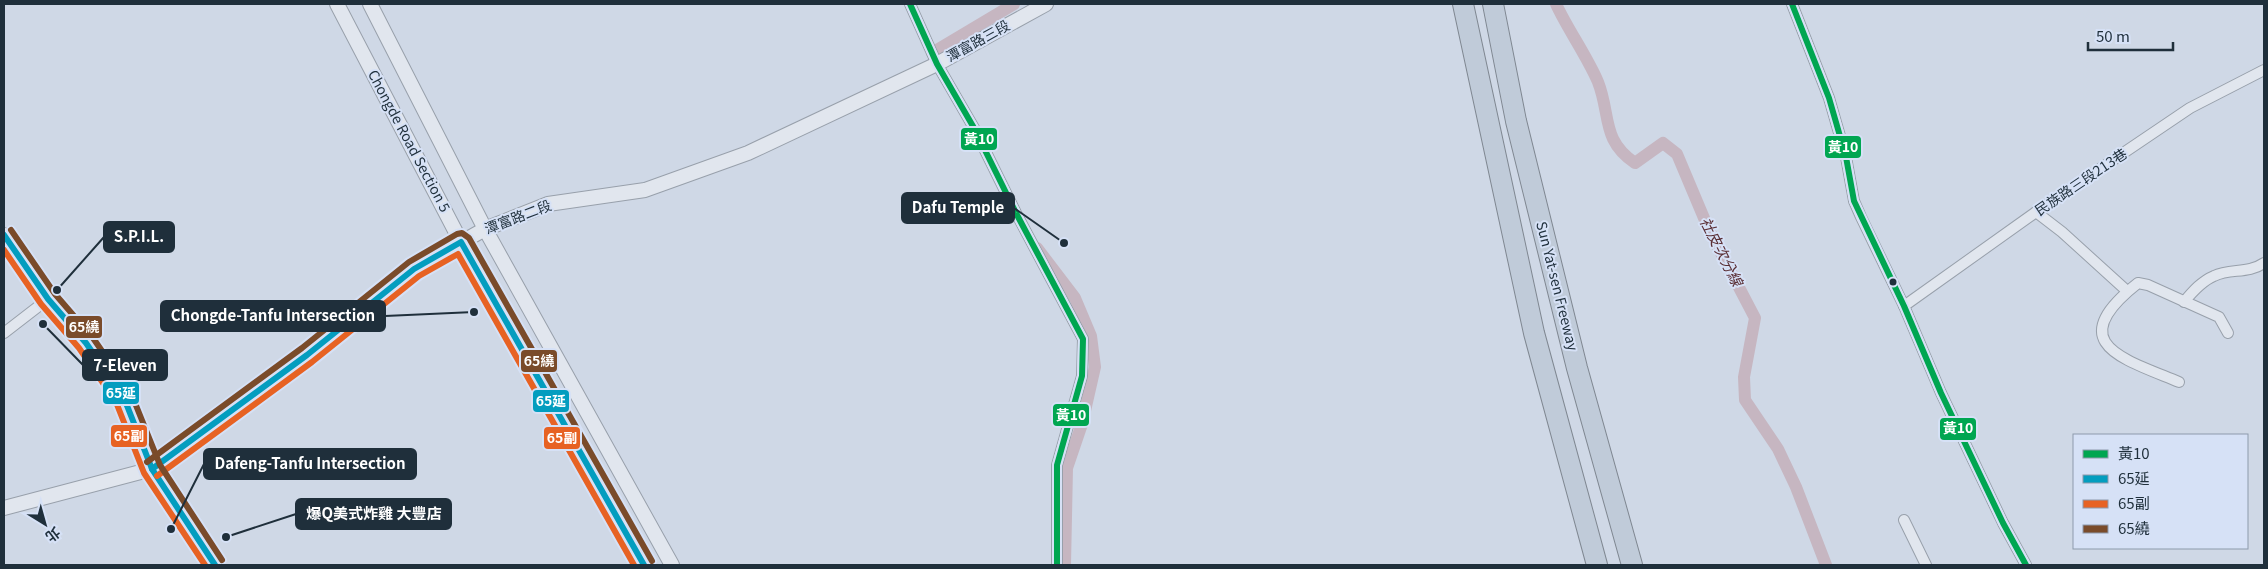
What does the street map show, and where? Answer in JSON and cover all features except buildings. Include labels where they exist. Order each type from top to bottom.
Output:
[{"type":"highway","points":[[1463,4],[1534,333],[1597,565]]},
{"type":"highway","name":"Sun Yat-sen Freeway","points":[[1493,4],[1516,121],[1577,368],[1632,565]]},
{"type":"street","name":"Chongde Road Section 5","points":[[336,4],[461,242],[644,565]]},
{"type":"street","name":"Chongde Road Section 5","points":[[370,4],[485,229],[672,565]]},
{"type":"street","points":[[910,4],[937,64],[974,128],[1016,214],[1083,339],[1082,376],[1057,465],[1056,565]]},
{"type":"street","name":"潭富路三段","points":[[937,64],[1046,4]]},
{"type":"street","points":[[1792,4],[1829,98],[1846,157],[1854,201],[1904,306],[1941,393],[2003,523],[2026,565]]},
{"type":"street","name":"潭富路二段","points":[[4,508],[152,469],[305,357],[414,269],[485,229],[548,204],[646,190],[748,153],[937,64]]},
{"type":"street","name":"民族路三段213巷","points":[[1904,306],[2036,212],[2190,108],[2264,70]]},
{"type":"street","points":[[2036,212],[2062,232],[2127,291]]},
{"type":"street","points":[[4,235],[48,298],[86,343],[124,398],[152,469],[215,565]]},
{"type":"street","points":[[2184,302],[2196,288],[2215,275],[2249,271],[2264,263]]},
{"type":"street","points":[[2179,382],[2113,351],[2104,342],[2101,333],[2106,317],[2127,291],[2138,283],[2148,284],[2219,317],[2228,333]]},
{"type":"street","points":[[4,332],[48,298]]},
{"type":"street","points":[[1904,520],[1926,565]]},
{"type":"waterway","points":[[938,64],[932,53],[1014,4]]},
{"type":"waterway","name":"社皮次分線","points":[[1556,4],[1598,82],[1612,136],[1624,154],[1635,163],[1663,143],[1677,154],[1709,230],[1755,318],[1744,377],[1745,400],[1778,449],[1796,487],[1826,565]]},
{"type":"waterway","points":[[1037,248],[1075,298],[1091,336],[1095,367],[1082,424],[1067,468],[1065,565]]},
{"type":"transit line","name":"黃10","points":[[910,4],[937,64],[974,128],[1016,213],[1083,339],[1082,376],[1057,465],[1057,565]]},
{"type":"transit line","name":"黃10","points":[[1792,4],[1829,98],[1846,157],[1854,201],[1904,306],[1941,393],[2003,523],[2026,565]]},
{"type":"transit line","name":"65繞","points":[[11,230],[55,294],[93,338],[131,393],[160,465],[222,560]]},
{"type":"transit line","name":"65繞","points":[[147,462],[302,348],[409,262],[457,234],[462,233],[469,238],[652,561]]},
{"type":"transit line","name":"65延","points":[[4,235],[48,299],[86,343],[124,398],[152,469],[215,565]]},
{"type":"transit line","name":"65延","points":[[152,469],[307,355],[414,269],[461,242],[644,565]]},
{"type":"transit line","name":"65副","points":[[4,250],[41,304],[79,348],[116,402],[144,473],[205,565]]},
{"type":"transit line","name":"65副","points":[[157,476],[312,362],[419,276],[458,254],[634,565]]},
{"type":"place","name":"Dafu Temple","points":[[1064,243]]},
{"type":"place","name":"S.P.I.L.","points":[[57,290]]},
{"type":"place","name":"Chongde-Tanfu Intersection","points":[[474,312]]},
{"type":"place","name":"7-Eleven","points":[[43,324]]},
{"type":"place","name":"Dafeng-Tanfu Intersection","points":[[171,529]]},
{"type":"place","name":"爆Q美式炸雞 大豐店","points":[[226,537]]}]
